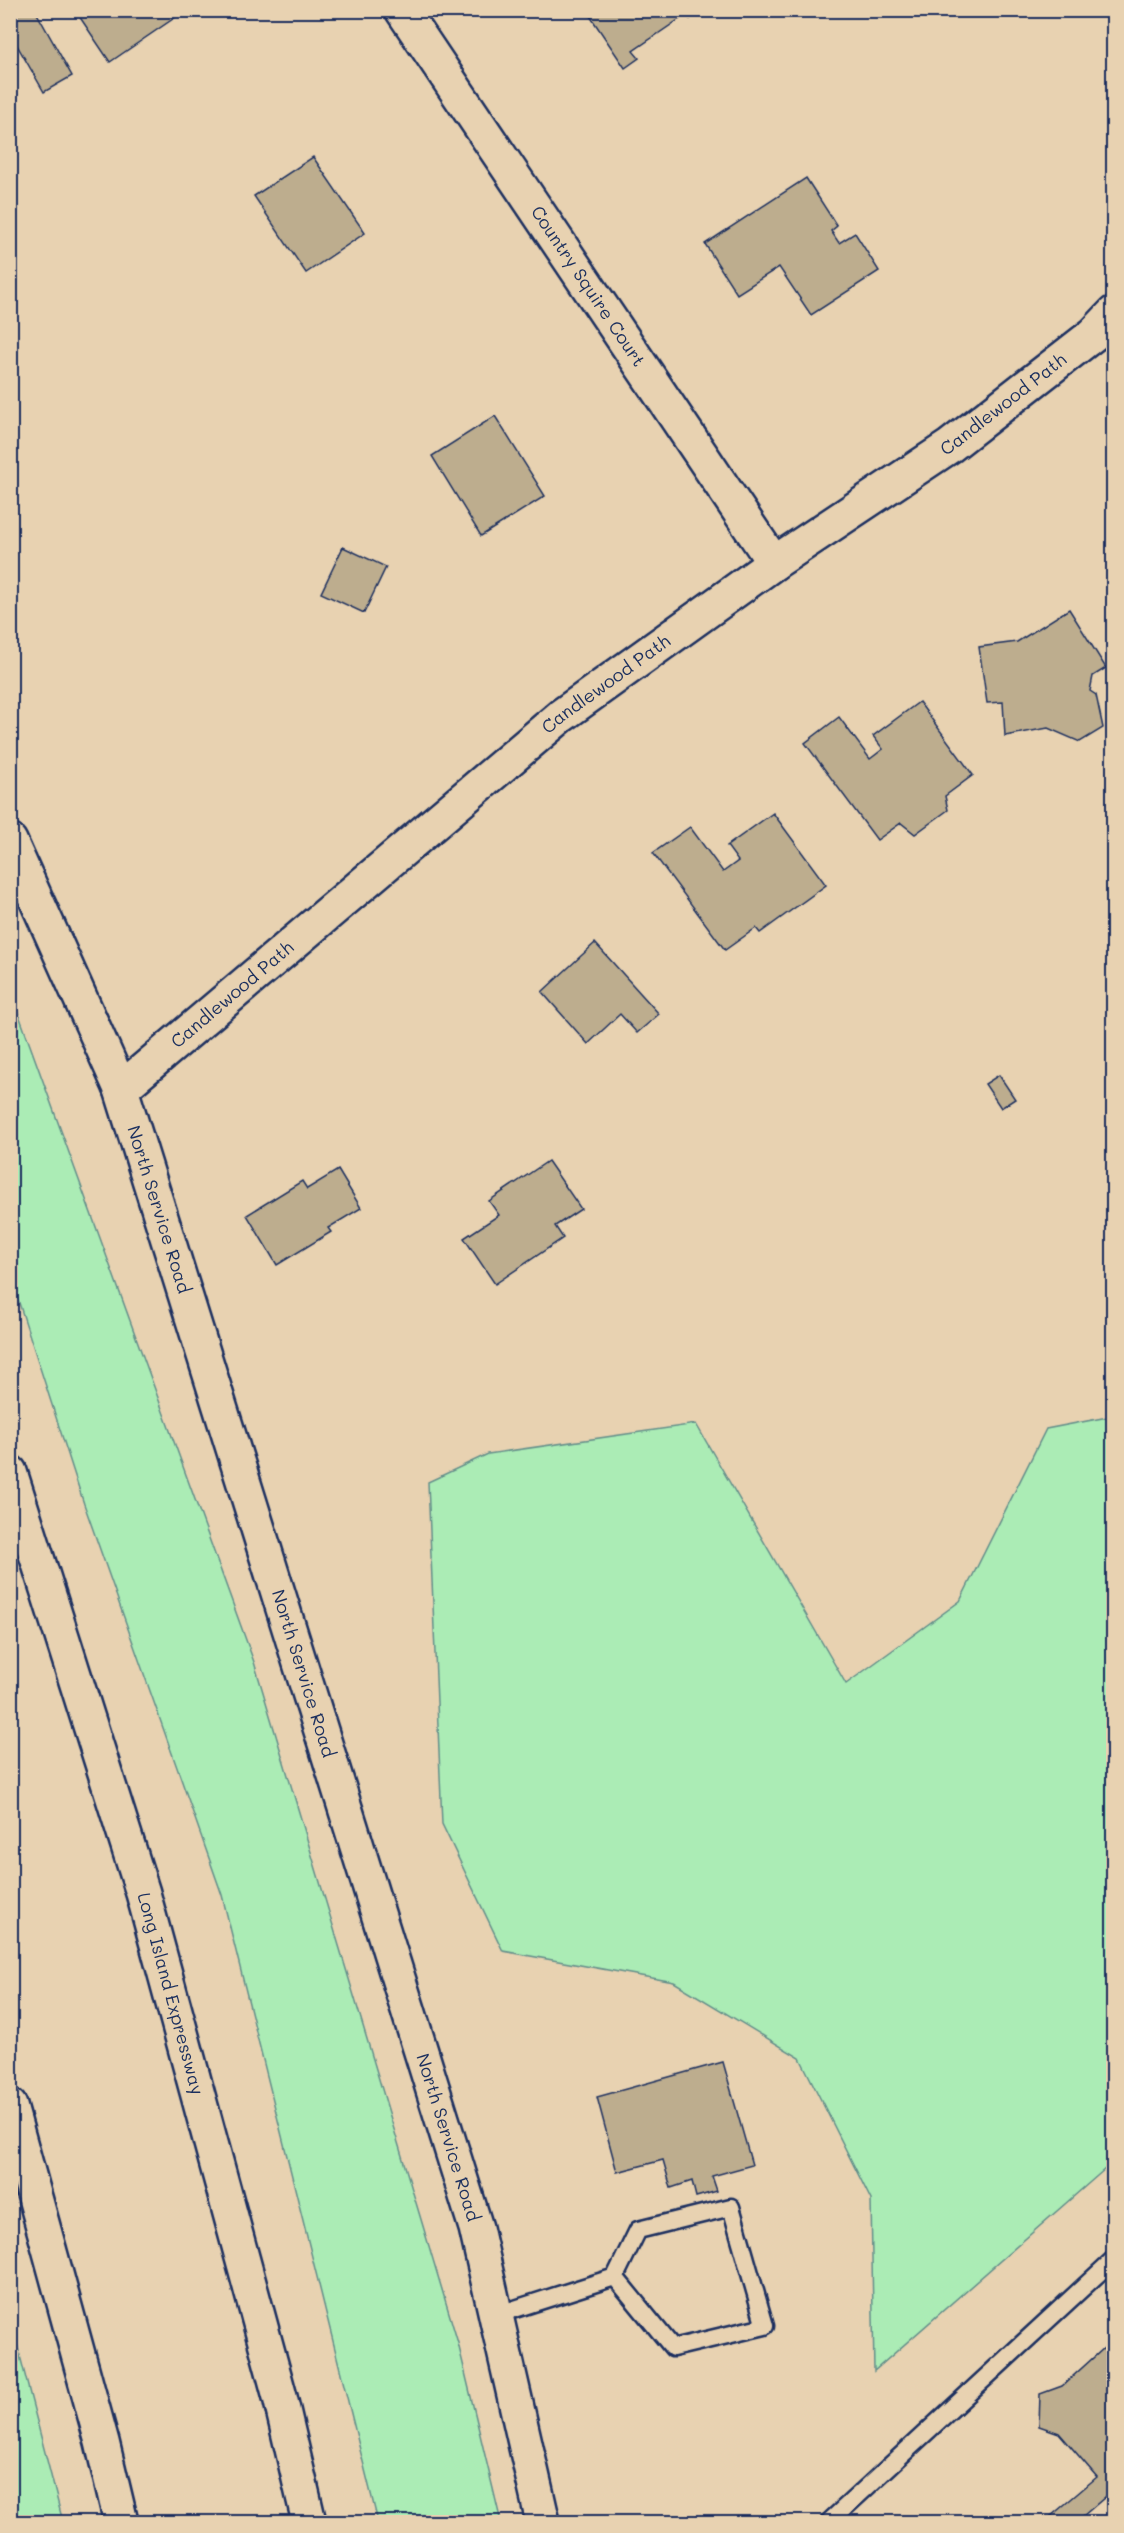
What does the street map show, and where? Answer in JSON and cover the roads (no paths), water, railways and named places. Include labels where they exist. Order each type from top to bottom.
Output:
[{"type":"main road","name":"Country Squire Court","points":[[402,10],[774,563]]},
{"type":"main road","name":"Candlewood Path","points":[[121,1089],[561,716],[774,563],[950,446],[1094,334],[1113,313]]},
{"type":"main road","name":"North Service Road","points":[[10,841],[121,1089],[472,2217],[543,2523]]},
{"type":"main road","name":"Long Island Expressway","points":[[10,1472],[143,1893],[280,2397],[309,2523]]},
{"type":"main road","points":[[10,2106],[102,2442],[121,2523]]},
{"type":"lane","points":[[496,2315],[615,2277],[639,2230],[731,2207],[765,2326],[673,2348],[615,2277]]},
{"type":"lane","points":[[829,2523],[1113,2259]]}]
